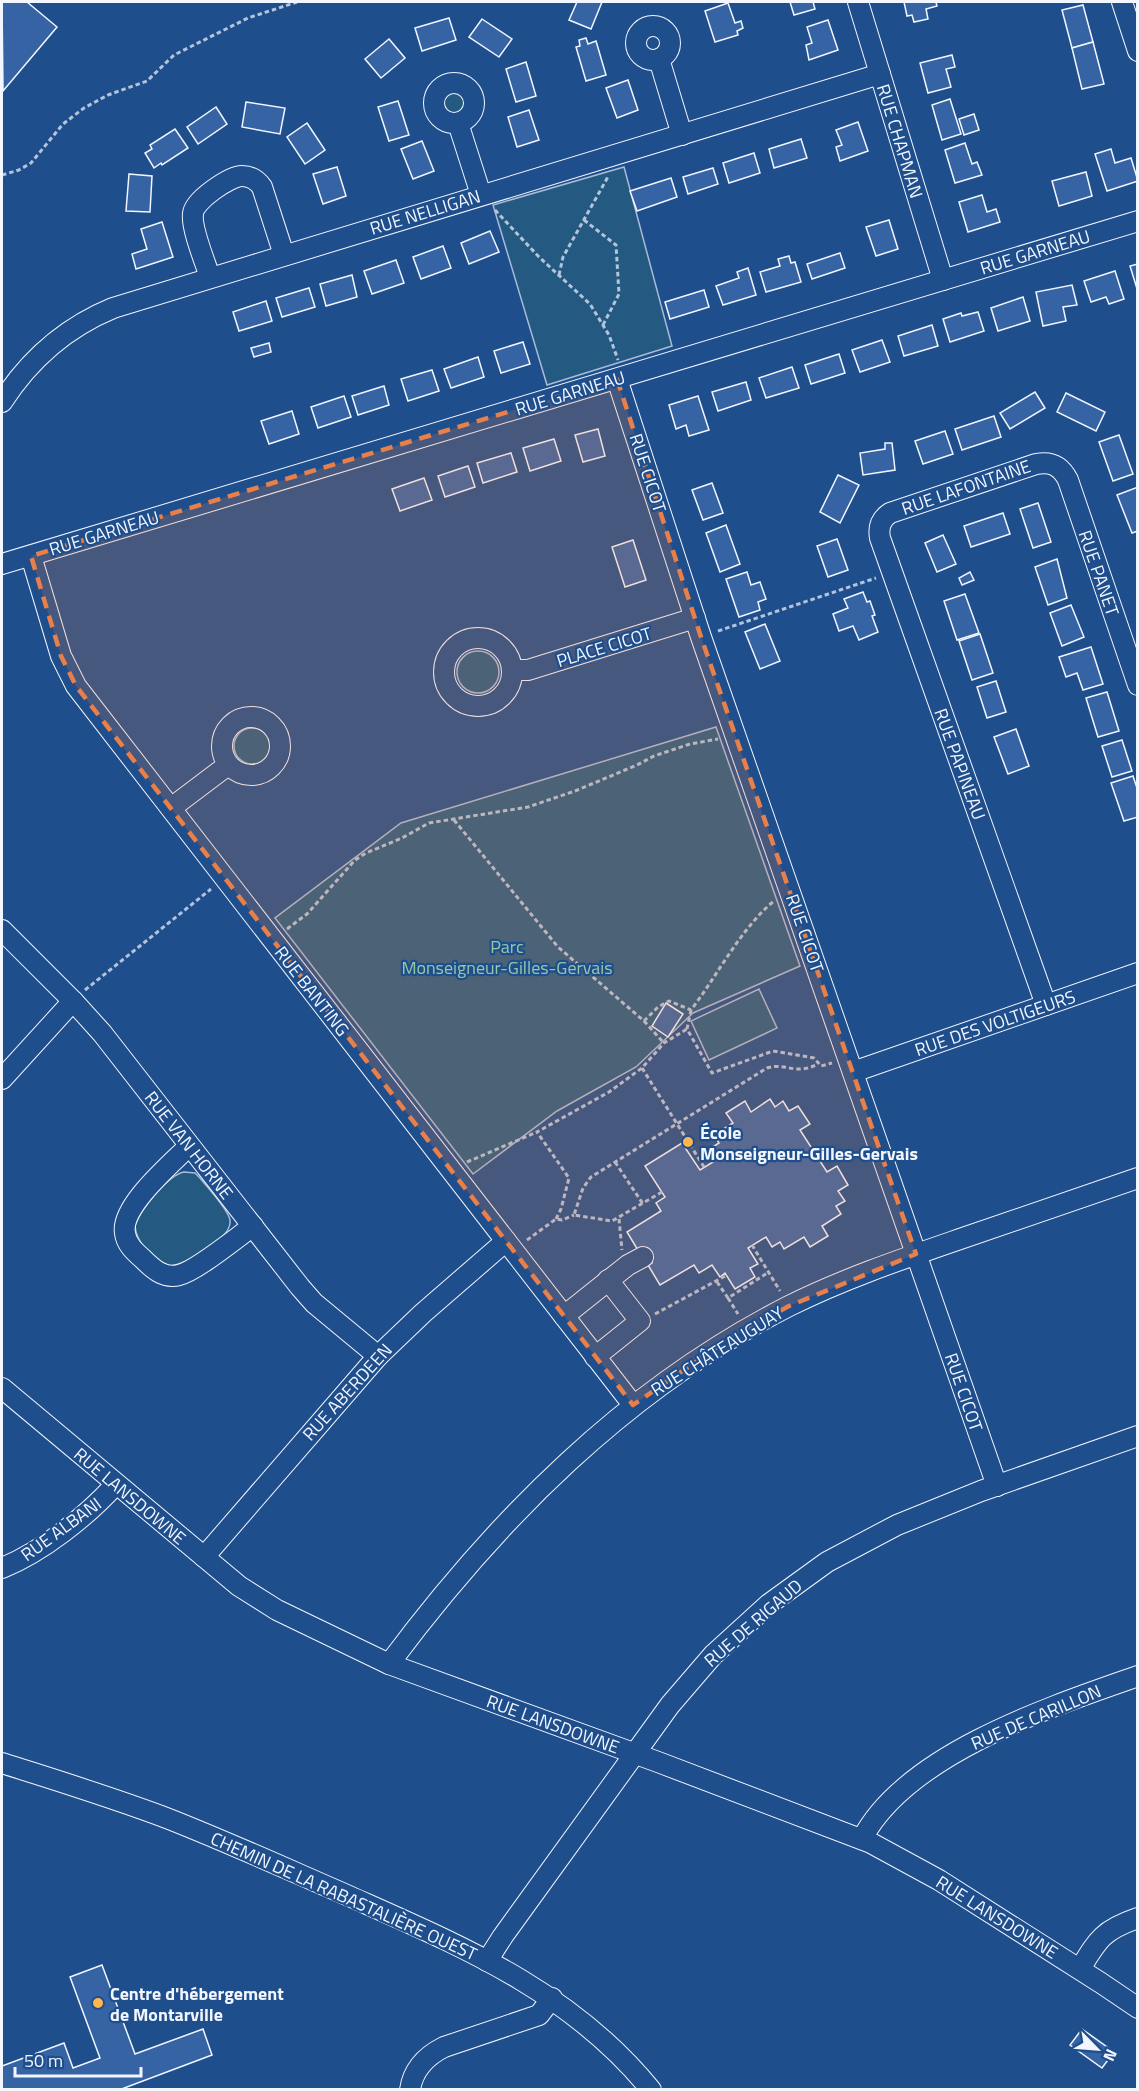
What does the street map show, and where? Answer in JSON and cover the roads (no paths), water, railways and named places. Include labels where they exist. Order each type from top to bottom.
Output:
[{"type":"street","name":"RUE CHAPMAN","points":[[858,2],[943,279]]},
{"type":"street","points":[[1122,2],[1134,24],[1137,51]]},
{"type":"street","points":[[658,59],[682,135]]},
{"type":"street","name":"RUE NELLIGAN","points":[[2,402],[36,359],[65,333],[82,322],[126,303],[880,74]]},
{"type":"street","points":[[458,123],[481,195]]},
{"type":"street","points":[[210,278],[193,222],[194,209],[202,199],[235,177],[248,176],[262,187],[284,255]]},
{"type":"street","name":"RUE GARNEAU","points":[[2,564],[1137,221]]},
{"type":"street","name":"RUE CICOT","points":[[621,377],[695,618],[998,1486]]},
{"type":"street","name":"RUE LAFONTAINE","points":[[882,522],[890,513],[1036,464],[1046,462],[1055,465]]},
{"type":"street","name":"RUE PANET","points":[[1055,465],[1063,471],[1068,480],[1137,685]]},
{"type":"street","name":"RUE PAPINEAU","points":[[882,522],[879,534],[892,573],[1046,1005]]},
{"type":"street","name":"RUE BANTING","points":[[31,556],[57,645],[71,676],[171,808],[515,1242],[564,1316],[633,1405]]},
{"type":"street","name":"PLACE CICOT","points":[[512,670],[528,670],[695,618]]},
{"type":"street","points":[[171,808],[228,765]]},
{"type":"street","name":"RUE VAN HORNE","points":[[2,930],[79,996],[102,1033],[307,1295],[378,1356]]},
{"type":"street","name":"RUE DES VOLTIGEURS","points":[[853,1072],[1137,973]]},
{"type":"street","points":[[2,1079],[79,996]]},
{"type":"street","points":[[189,1146],[166,1168],[129,1211],[124,1227],[126,1238],[132,1247],[155,1270],[165,1275],[175,1276],[190,1270],[253,1226]]},
{"type":"street","name":"RUE CHÂTEAUGUAY","points":[[389,1664],[508,1521],[578,1451],[633,1405],[726,1341],[812,1295],[916,1254],[1137,1178]]},
{"type":"street","name":"RUE ABERDEEN","points":[[204,1557],[378,1356],[423,1313],[515,1242]]},
{"type":"street","points":[[564,1316],[608,1280],[636,1261]]},
{"type":"street","points":[[595,1357],[640,1321],[608,1280]]},
{"type":"street","name":"RUE LANSDOWNE","points":[[2,1388],[204,1557],[248,1593],[267,1605],[389,1664],[862,1839],[926,1872],[1080,1969],[1137,2008]]},
{"type":"street","name":"RUE DE RIGAUD","points":[[487,1960],[633,1753],[670,1705],[714,1655],[749,1621],[827,1562],[878,1533],[935,1508],[1137,1436]]},
{"type":"street","name":"RUE ALBANI","points":[[2,1568],[33,1553],[52,1540],[104,1498],[116,1484]]},
{"type":"street","name":"RUE DE CARILLON","points":[[862,1839],[870,1822],[898,1795],[938,1764],[969,1745],[1035,1713],[1137,1676]]},
{"type":"street","name":"CHEMIN DE LA RABASTALIÈRE OUEST","points":[[2,1763],[90,1791],[214,1837],[487,1960],[552,1998],[603,2039],[651,2090]]},
{"type":"street","points":[[1080,1969],[1104,1935],[1115,1927],[1137,1918]]},
{"type":"street","points":[[410,2090],[417,2070],[431,2054],[444,2047],[539,2014],[552,1998]]},
{"type":"place","name":"École Monseigneur-Gilles-Gervais","points":[[688,1142]]},
{"type":"place","name":"Centre d'hébergement de Montarville","points":[[98,2003]]},
{"type":"park label","name":"Parc Monseigneur-Gilles-Gervais","points":[[507,956]]}]
